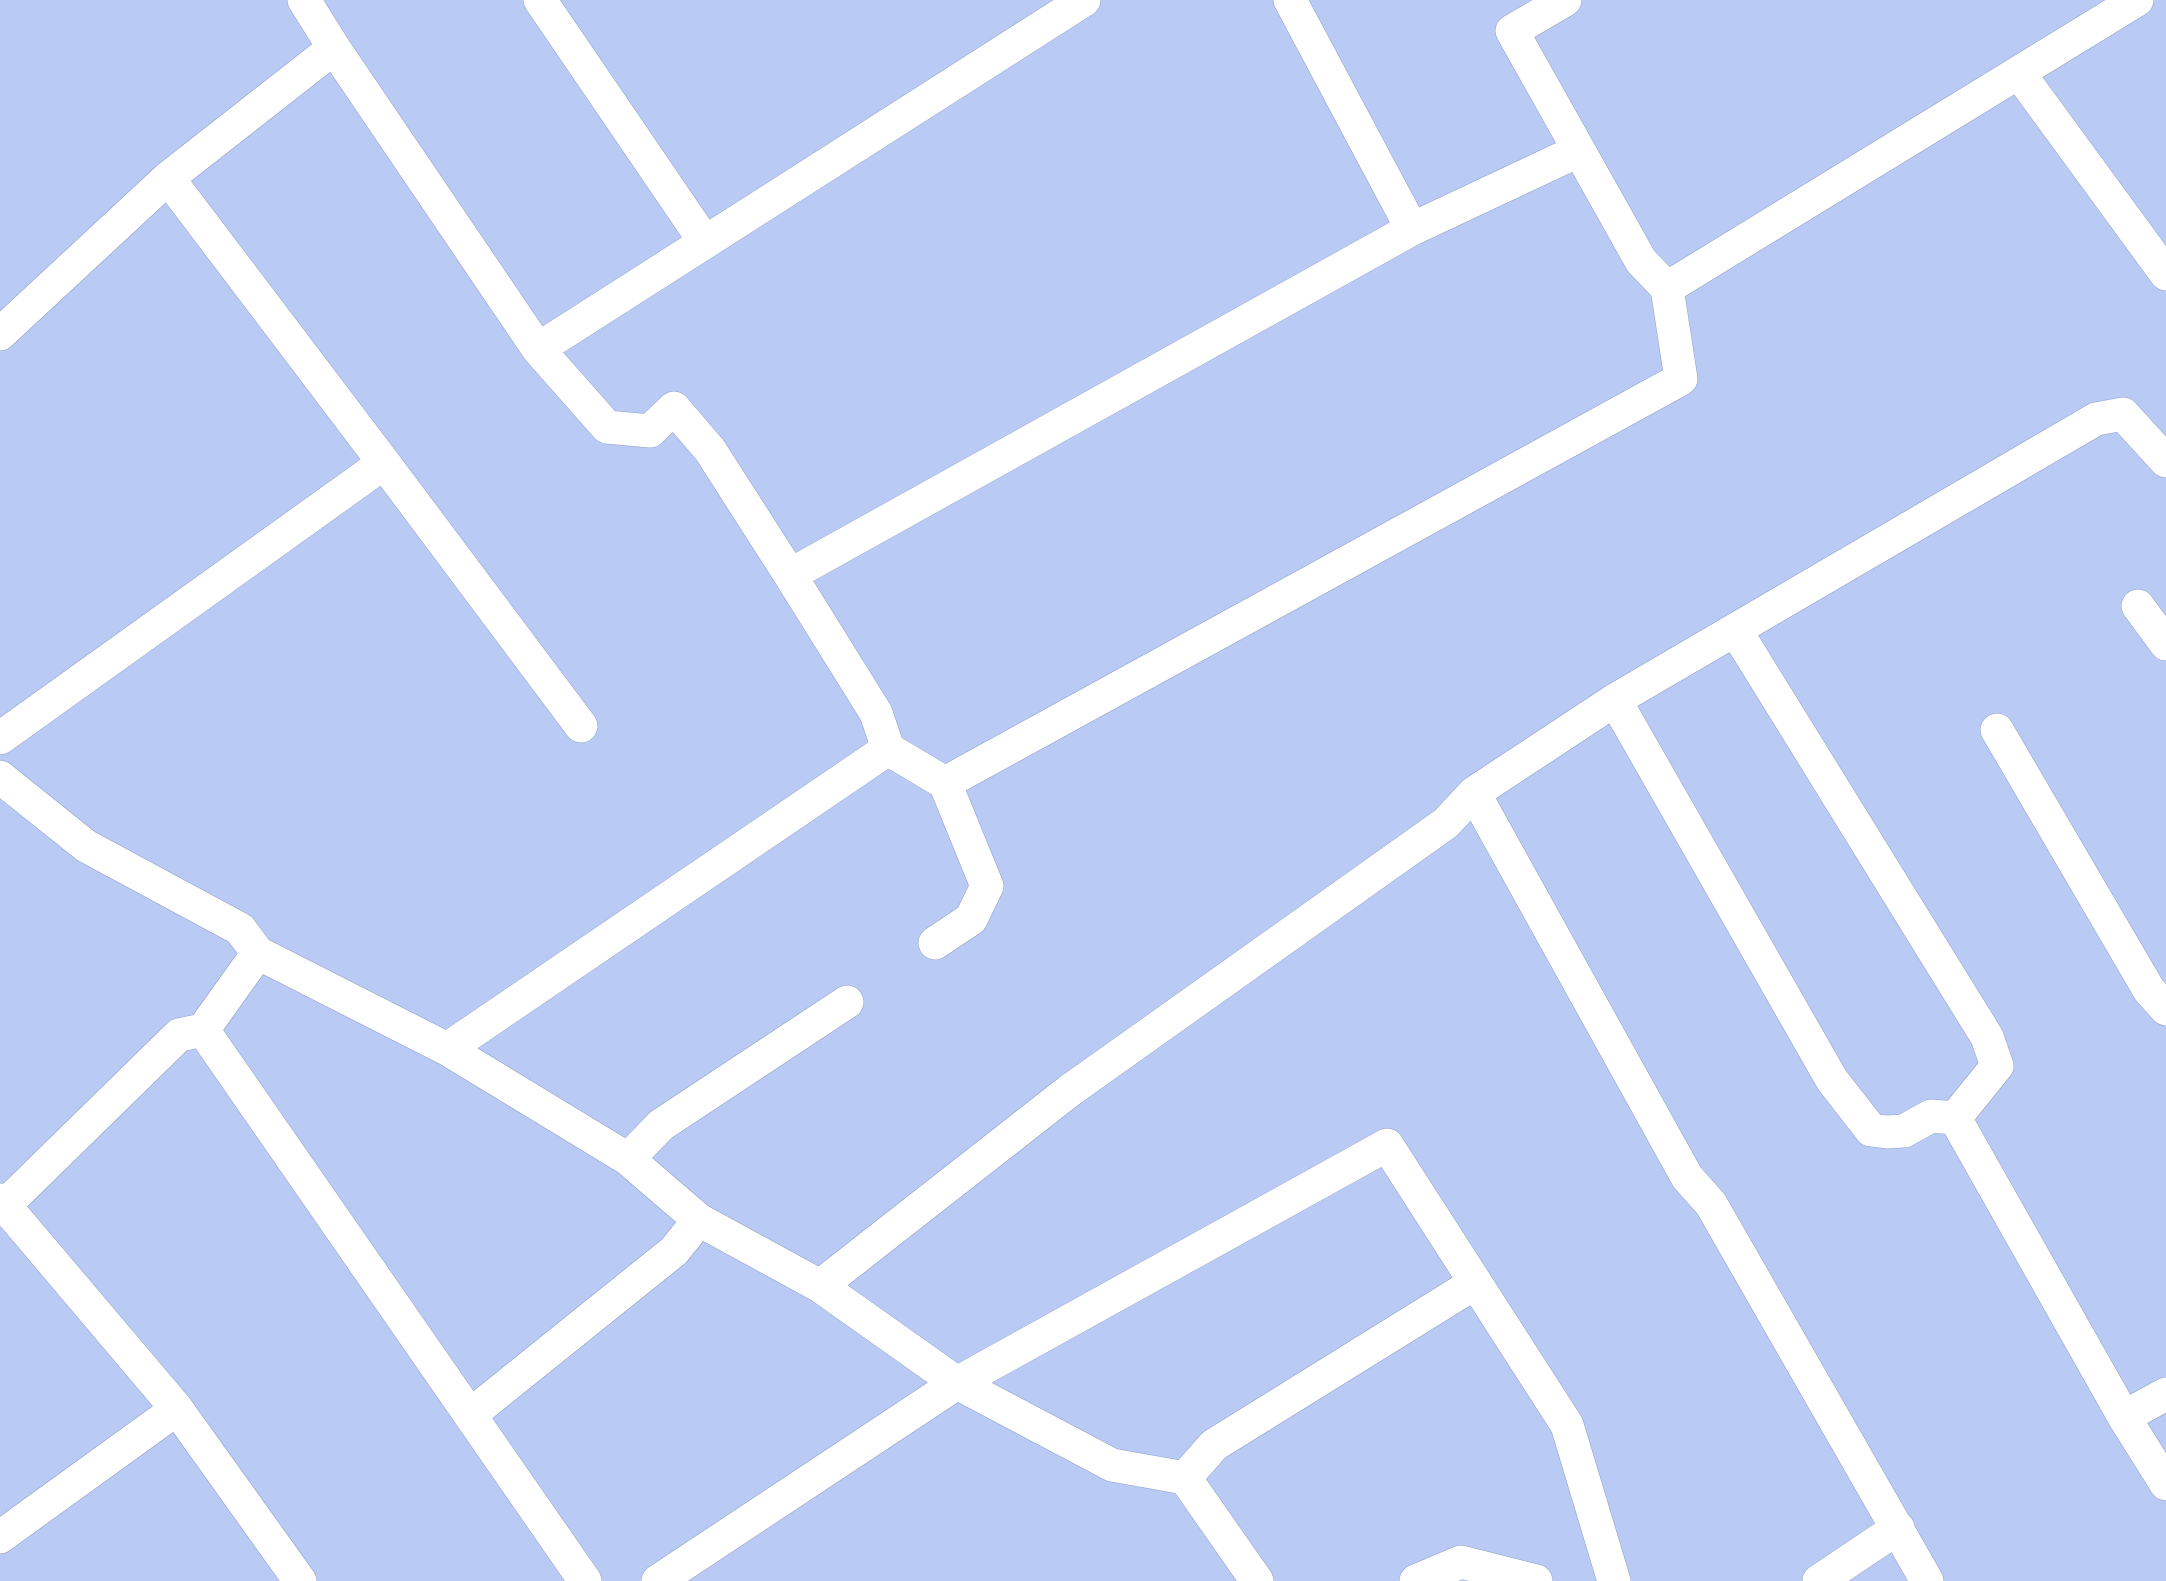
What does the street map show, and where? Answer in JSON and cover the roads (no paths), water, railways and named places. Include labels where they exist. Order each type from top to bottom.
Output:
[{"type":"street","points":[[304,0],[334,48],[538,348],[607,427],[650,431],[674,408],[710,450],[790,575],[876,713],[888,749],[945,783],[987,886],[971,920],[935,943]]},
{"type":"street","points":[[540,0],[705,242]]},
{"type":"street","points":[[1290,0],[1412,229]]},
{"type":"street","points":[[945,783],[1681,379],[1668,288],[1641,261],[1512,31],[1565,0]]},
{"type":"street","points":[[1668,288],[2138,0]]},
{"type":"street","points":[[538,348],[705,242],[1065,5]]},
{"type":"street","points":[[0,334],[168,178],[334,48]]},
{"type":"street","points":[[2019,73],[2166,274]]},
{"type":"street","points":[[790,575],[1412,229],[1578,151]]},
{"type":"street","points":[[168,178],[581,726]]},
{"type":"street","points":[[820,1286],[1069,1091],[1446,823],[1474,793],[1615,700],[2096,419],[2123,414],[2166,461]]},
{"type":"street","points":[[0,738],[384,463]]},
{"type":"street","points":[[2138,606],[2166,644]]},
{"type":"street","points":[[1736,631],[1987,1037],[1997,1066],[1955,1118]]},
{"type":"street","points":[[1615,700],[1832,1080],[1871,1130],[1904,1131],[1931,1116],[1955,1118]]},
{"type":"street","points":[[1997,730],[2149,990],[2166,1009]]},
{"type":"street","points":[[447,1049],[888,749]]},
{"type":"street","points":[[0,777],[86,846],[240,928],[258,953],[447,1049],[628,1160],[699,1220],[820,1286],[957,1383],[1112,1466],[1185,1478],[1257,1581]]},
{"type":"street","points":[[1474,793],[1687,1178],[1711,1204],[1927,1581]]},
{"type":"street","points":[[258,953],[203,1030],[179,1035],[2,1205],[177,1408],[300,1581]]},
{"type":"street","points":[[628,1160],[661,1125],[847,1002]]},
{"type":"street","points":[[203,1030],[585,1581]]},
{"type":"street","points":[[1955,1118],[2124,1417],[2166,1484]]},
{"type":"street","points":[[658,1581],[957,1383],[1387,1145],[1567,1425],[1614,1581]]},
{"type":"street","points":[[470,1415],[674,1251],[699,1220]]},
{"type":"street","points":[[1185,1478],[1214,1445],[1475,1283]]},
{"type":"street","points":[[2124,1417],[2166,1394]]},
{"type":"street","points":[[0,1537],[177,1408]]},
{"type":"street","points":[[1819,1581],[1898,1528]]},
{"type":"street","points":[[1416,1581],[1461,1563],[1536,1581]]}]
